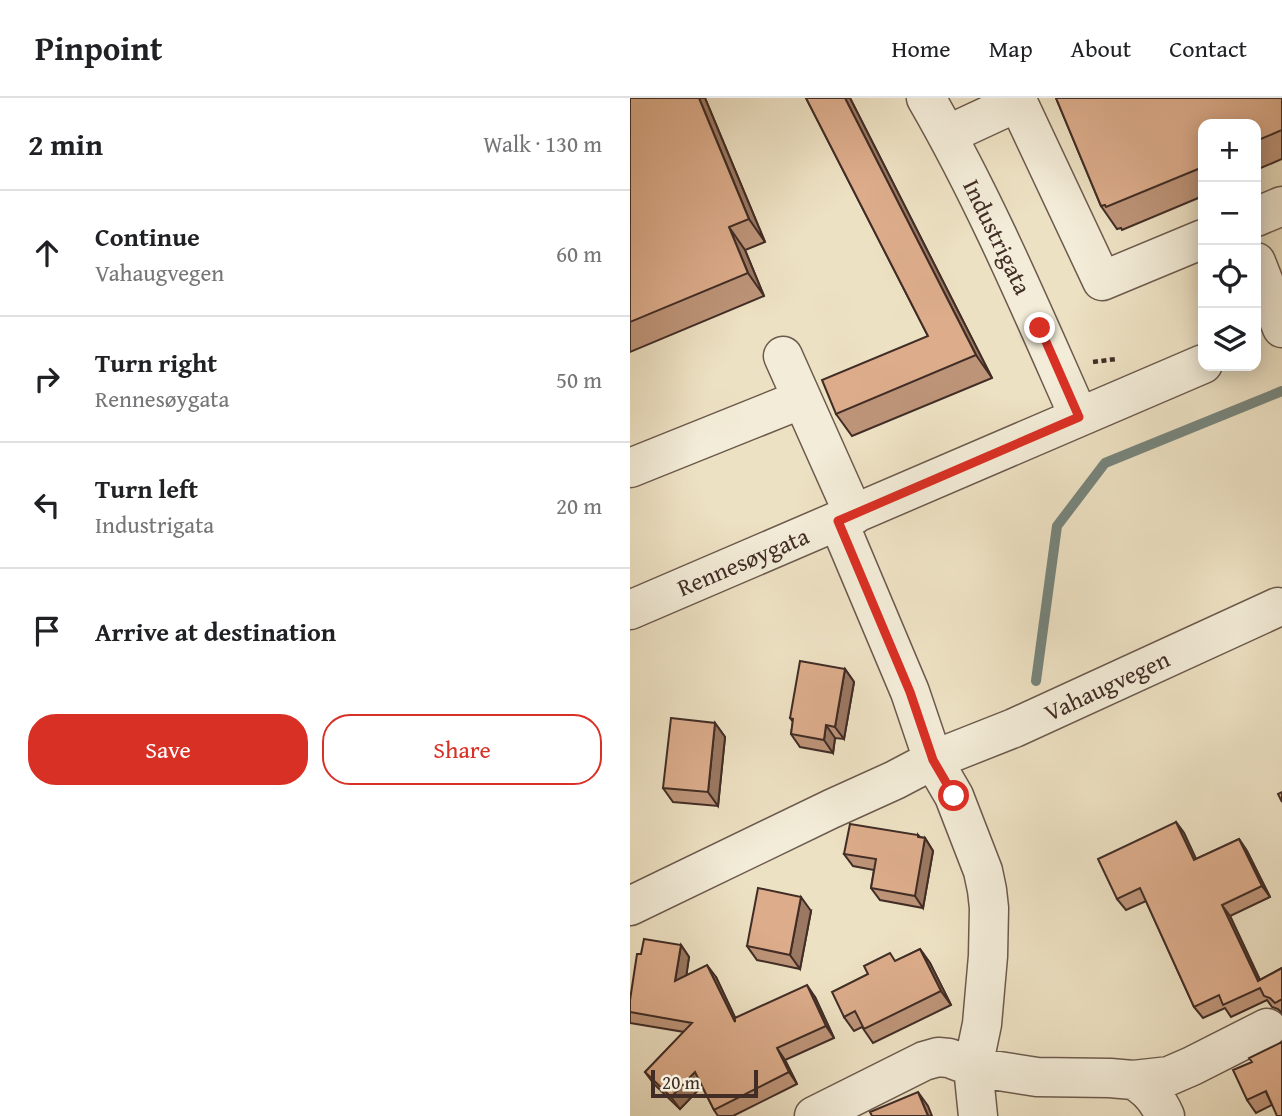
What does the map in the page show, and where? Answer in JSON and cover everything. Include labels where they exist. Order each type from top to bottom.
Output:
[{"type":"street","name":"Industrigata","points":[[926,98],[1001,243],[1079,417]]},
{"type":"street","points":[[947,135],[1017,100],[1102,281],[1198,241]]},
{"type":"street","points":[[1261,215],[1282,206]]},
{"type":"street","points":[[1261,275],[1282,329],[1261,339]]},
{"type":"street","points":[[783,356],[802,399],[933,760],[954,796],[983,871],[989,908],[982,1024],[973,1067],[978,1116]]},
{"type":"street","name":"Rennesøygata","points":[[630,610],[1198,366]]},
{"type":"street","points":[[630,468],[802,399]]},
{"type":"street","name":"Vahaugvegen","points":[[630,906],[933,760],[1014,728],[1278,607]]},
{"type":"street","points":[[814,1116],[924,1061],[938,1057],[973,1067],[1037,1077],[1133,1080],[1169,1076],[1267,1028]]},
{"type":"street","points":[[1133,1080],[1154,1096],[1165,1116]]},
{"type":"building","points":[[630,98],[699,98],[749,219],[729,227],[748,273],[630,322]]},
{"type":"building","points":[[806,98],[845,98],[976,355],[836,414],[822,380],[928,336]]},
{"type":"building","points":[[1056,98],[1282,98],[1282,130],[1261,139],[1261,119],[1198,119],[1198,169],[1106,207],[1101,206]]},
{"type":"building","points":[[800,661],[845,669],[835,727],[826,725],[824,740],[791,734],[793,719],[790,718]]},
{"type":"building","points":[[671,718],[715,723],[708,792],[663,788]]},
{"type":"building","points":[[1176,822],[1194,860],[1239,839],[1262,886],[1222,905],[1258,981],[1282,968],[1282,999],[1275,1003],[1264,996],[1260,988],[1223,1005],[1219,995],[1194,1007],[1140,888],[1117,899],[1098,859]]},
{"type":"building","points":[[850,824],[925,838],[915,896],[871,888],[876,859],[844,854]]},
{"type":"building","points":[[758,888],[801,897],[790,955],[747,946]]},
{"type":"building","points":[[644,939],[681,945],[675,981],[707,965],[735,1022],[735,1018],[807,985],[826,1026],[777,1048],[789,1072],[714,1110],[695,1072],[671,1097],[645,1072],[692,1023],[630,1012],[637,954],[641,954]]},
{"type":"building","points":[[920,949],[941,991],[864,1029],[855,1011],[844,1017],[832,992],[868,974],[864,966],[890,953],[895,961]]},
{"type":"building","points":[[1282,1042],[1282,1116],[1277,1116],[1266,1091],[1247,1100],[1233,1070],[1252,1062],[1249,1058]]},
{"type":"building","points":[[918,1092],[928,1116],[872,1116],[870,1112]]},
{"type":"waterway","points":[[1036,681],[1057,526],[1105,463],[1282,391]]},
{"type":"route","points":[[954,796],[933,760],[910,692],[838,521],[1079,417],[1040,328]]}]
